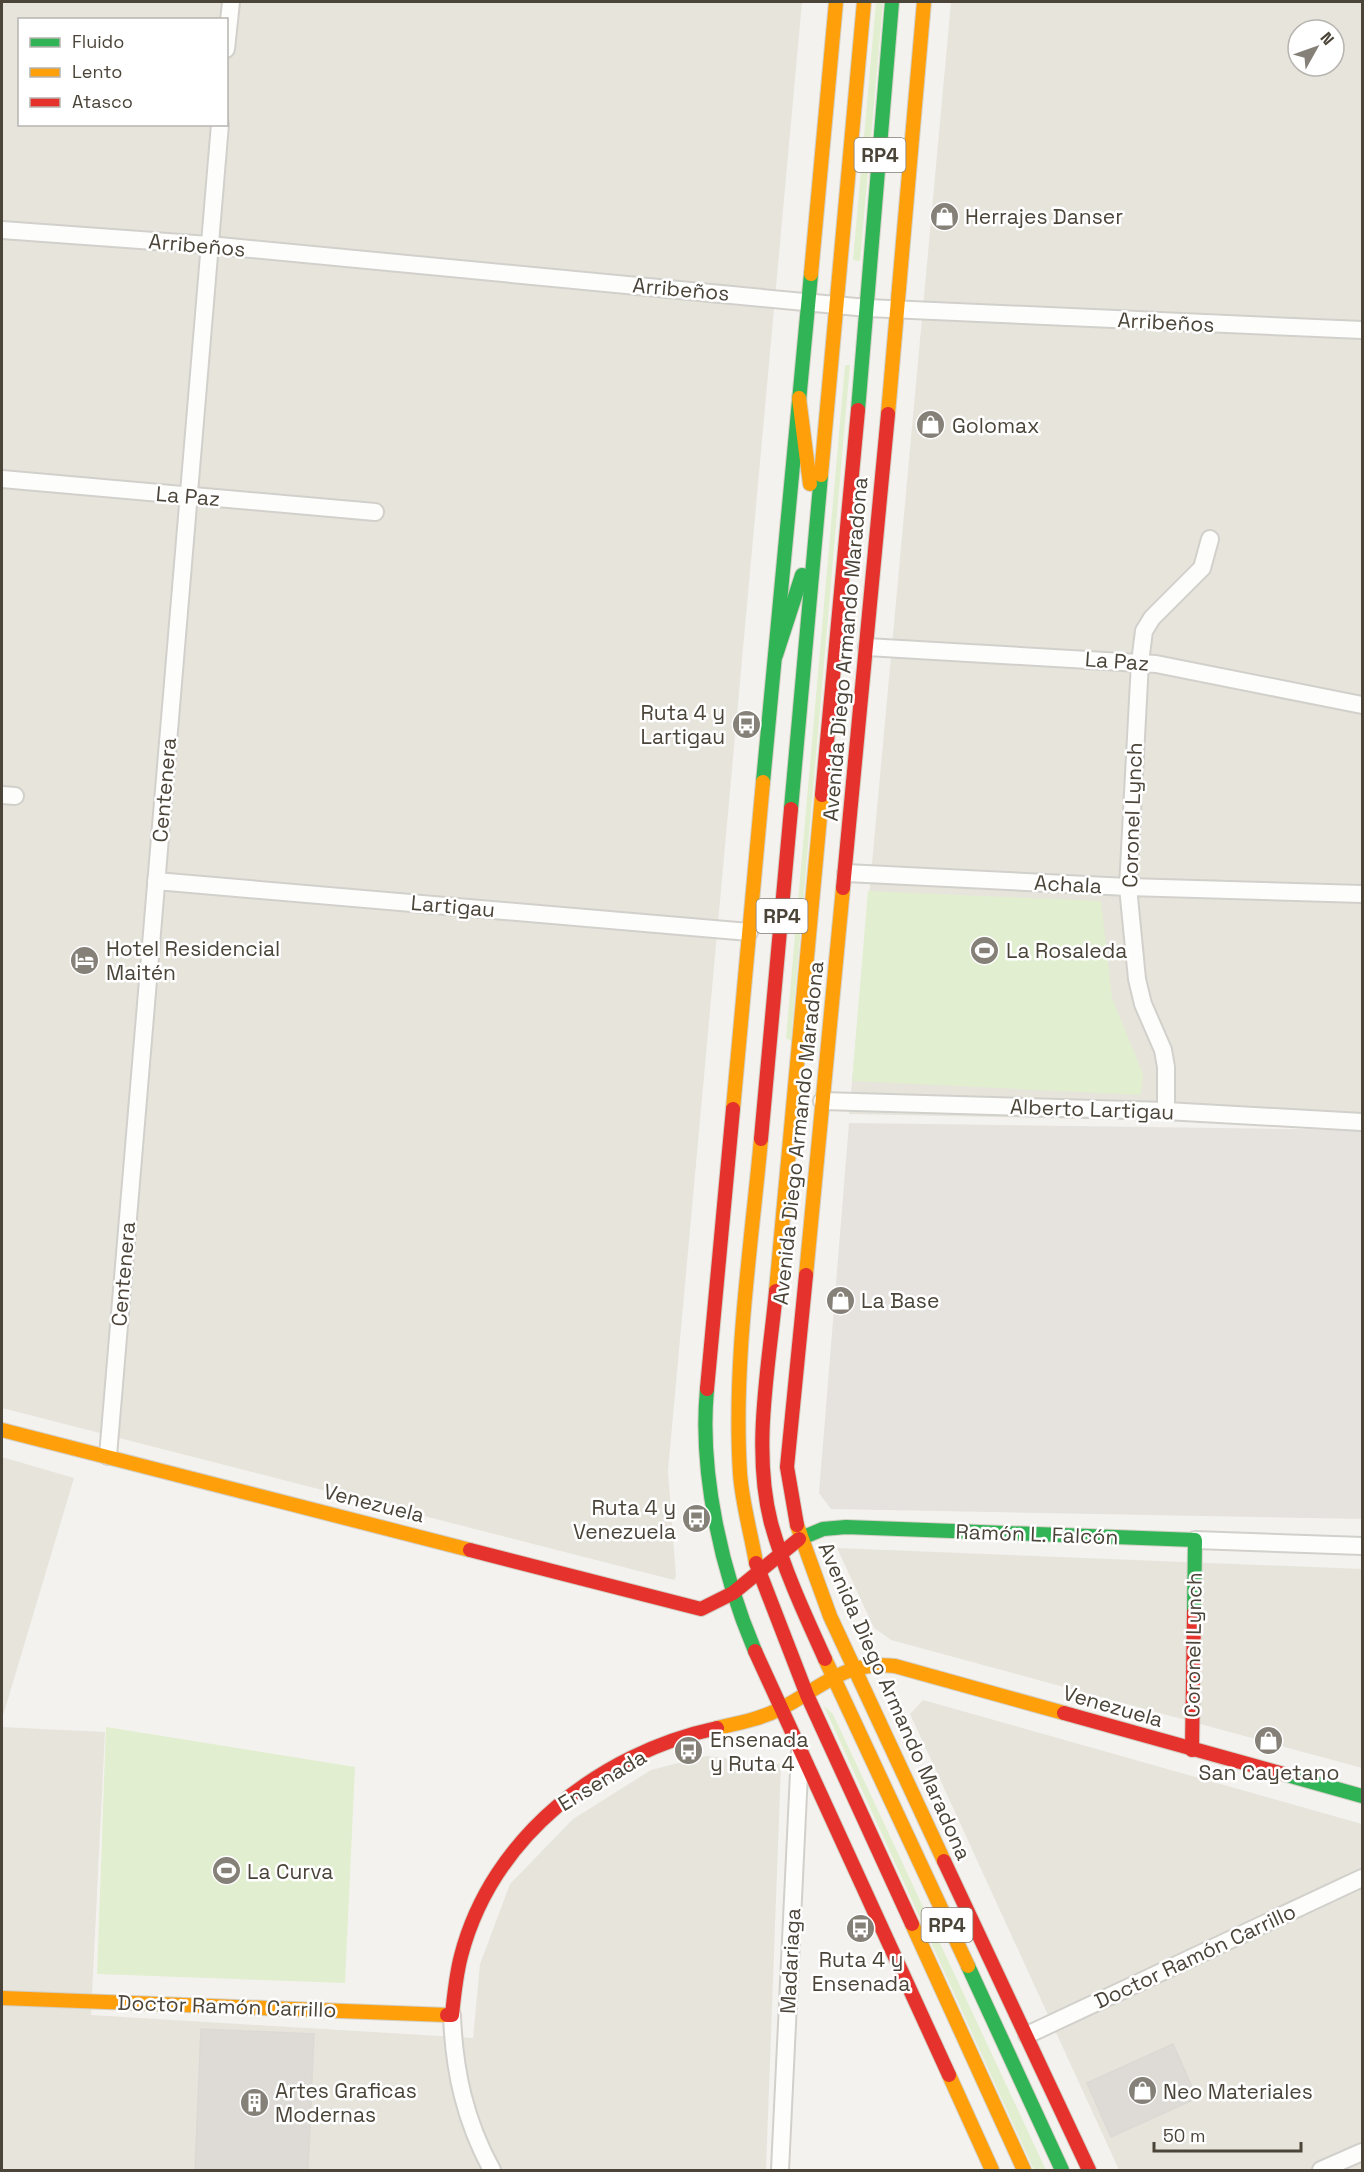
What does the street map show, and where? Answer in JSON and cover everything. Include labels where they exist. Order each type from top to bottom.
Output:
[{"type":"street","points":[[228,30],[231,2]]},
{"type":"street","points":[[836,2],[706,1395],[712,1509],[732,1594],[800,1752],[992,2170]]},
{"type":"street","name":"Avenida Diego Armando Maradona","points":[[864,2],[744,1328],[738,1432],[740,1476],[758,1574],[807,1695],[1024,2170]]},
{"type":"street","name":"Avenida Diego Armando Maradona","points":[[892,2],[867,308],[766,1401],[763,1464],[771,1522],[780,1553],[833,1680],[1062,2170]]},
{"type":"street","name":"Avenida Diego Armando Maradona","points":[[924,2],[846,873],[787,1467],[790,1499],[800,1540],[853,1669],[1089,2170]]},
{"type":"street","name":"Centenera","points":[[108,1456],[220,126]]},
{"type":"street","name":"Arribeños","points":[[2,230],[209,245],[807,300],[867,308],[1362,330]]},
{"type":"street","points":[[776,656],[816,535],[800,398]]},
{"type":"street","name":"La Paz","points":[[2,479],[375,512]]},
{"type":"street","name":"Coronel Lynch","points":[[1166,1111],[1166,1067],[1162,1050],[1143,1004],[1137,979],[1128,887],[1140,662],[1144,631],[1152,618],[1202,567],[1210,539]]},
{"type":"street","name":"La Paz","points":[[867,647],[1140,662],[1362,705]]},
{"type":"street","name":"Achala","points":[[846,873],[1128,887],[1362,894]]},
{"type":"street","name":"Lartigau","points":[[156,881],[749,932]]},
{"type":"street","name":"Alberto Lartigau","points":[[822,1101],[1166,1111],[1362,1122]]},
{"type":"street","name":"Venezuela","points":[[2,1430],[700,1609],[719,1604],[732,1594]]},
{"type":"street","name":"Ramón L. Falcón","points":[[732,1594],[780,1553],[800,1540],[822,1530],[846,1527],[1362,1546]]},
{"type":"street","name":"Coronel Lynch","points":[[1192,1750],[1195,1540]]},
{"type":"street","name":"Venezuela","points":[[853,1669],[870,1664],[895,1666],[1362,1796]]},
{"type":"street","name":"Ensenada","points":[[492,2170],[478,2144],[461,2095],[453,2053],[452,2015],[462,1949],[477,1908],[501,1864],[537,1822],[572,1793],[655,1748],[684,1736],[743,1724],[781,1709],[853,1669]]},
{"type":"street","name":"Madariaga","points":[[780,2170],[800,1752]]},
{"type":"street","name":"Doctor Ramón Carrillo","points":[[1027,2035],[1362,1878]]},
{"type":"street","name":"Doctor Ramón Carrillo","points":[[2,1998],[452,2015]]},
{"type":"street","points":[[1321,2170],[1362,2152]]},
{"type":"shaded area","points":[[2,2],[802,2],[668,1471],[676,1576],[674,1580],[2,1408]]},
{"type":"shaded area","points":[[951,2],[1362,2],[1362,1125],[849,1114]]},
{"type":"shaded area","points":[[849,1123],[1362,1130],[1362,1519],[831,1509],[819,1493]]},
{"type":"shaded area","points":[[2,1457],[74,1478],[2,1719]]},
{"type":"shaded area","points":[[837,1548],[1362,1569],[1362,1768],[891,1640],[874,1628]]},
{"type":"shaded area","points":[[923,1700],[1362,1824],[1362,2170],[1119,2170],[910,1714]]},
{"type":"shaded area","points":[[2,1727],[105,1732],[91,2015],[473,2038],[480,1964],[510,1884],[573,1819],[651,1770],[706,1756],[781,1764],[766,2170],[2,2170]]},
{"type":"green space","points":[[876,2],[883,2],[860,261],[853,260]]},
{"type":"green space","points":[[845,365],[850,365],[791,1041],[786,1038]]},
{"type":"green space","name":"La Rosaleda","points":[[868,891],[1101,901],[1112,998],[1143,1074],[1141,1095],[852,1081]]},
{"type":"green space","points":[[824,1706],[833,1714],[1046,2170],[1034,2170]]},
{"type":"green space","name":"La Curva","points":[[106,1727],[355,1767],[345,1983],[97,1974]]},
{"type":"building","name":"Artes Graficas Modernas","points":[[201,2029],[314,2034],[308,2170],[195,2170]]},
{"type":"building","name":"Neo Materiales","points":[[1173,2044],[1197,2098],[1111,2137],[1087,2083]]},
{"type":"traffic: fast","points":[[858,410],[892,2]]},
{"type":"traffic: fast","points":[[763,782],[811,274]]},
{"type":"traffic: fast","points":[[791,809],[821,475]]},
{"type":"traffic: fast","points":[[776,655],[802,575]]},
{"type":"traffic: fast","points":[[707,1389],[706,1455],[716,1523],[732,1589],[755,1651]]},
{"type":"traffic: fast","points":[[799,1539],[823,1529],[846,1527],[1195,1540],[1194,1612]]},
{"type":"traffic: fast","points":[[1287,1775],[1362,1796]]},
{"type":"traffic: fast","points":[[968,1966],[1062,2170]]},
{"type":"traffic: slow","points":[[811,274],[836,2]]},
{"type":"traffic: slow","points":[[821,475],[864,2]]},
{"type":"traffic: slow","points":[[888,414],[924,2]]},
{"type":"traffic: slow","points":[[799,398],[810,484]]},
{"type":"traffic: slow","points":[[733,1109],[763,782]]},
{"type":"traffic: slow","points":[[776,1291],[822,795]]},
{"type":"traffic: slow","points":[[806,1275],[843,888]]},
{"type":"traffic: slow","points":[[756,1563],[741,1484],[738,1432],[744,1306],[761,1139]]},
{"type":"traffic: slow","points":[[2,1430],[470,1550]]},
{"type":"traffic: slow","points":[[797,1525],[830,1616],[944,1861]]},
{"type":"traffic: slow","points":[[825,1659],[968,1966]]},
{"type":"traffic: slow","points":[[717,1728],[765,1715],[780,1709],[847,1671],[877,1665],[895,1666],[1064,1713]]},
{"type":"traffic: slow","points":[[912,1924],[1024,2170]]},
{"type":"traffic: slow","points":[[2,1998],[447,2015]]},
{"type":"traffic: slow","points":[[949,2075],[992,2170]]},
{"type":"traffic: jam","points":[[822,795],[858,410]]},
{"type":"traffic: jam","points":[[843,888],[888,414]]},
{"type":"traffic: jam","points":[[761,1139],[791,809]]},
{"type":"traffic: jam","points":[[707,1389],[733,1109]]},
{"type":"traffic: jam","points":[[797,1525],[787,1467],[806,1275]]},
{"type":"traffic: jam","points":[[776,1291],[762,1437],[765,1495],[782,1558],[825,1659]]},
{"type":"traffic: jam","points":[[470,1550],[701,1609],[733,1593],[799,1539]]},
{"type":"traffic: jam","points":[[756,1563],[807,1695],[912,1924]]},
{"type":"traffic: jam","points":[[1192,1750],[1194,1612]]},
{"type":"traffic: jam","points":[[755,1651],[949,2075]]},
{"type":"traffic: jam","points":[[1064,1713],[1287,1775]]},
{"type":"traffic: jam","points":[[447,2015],[452,2015],[459,1963],[476,1913],[498,1874],[525,1838],[557,1807],[593,1780],[632,1757],[674,1740],[717,1728]]},
{"type":"traffic: jam","points":[[944,1861],[1089,2170]]},
{"type":"place","name":"Herrajes Danser","points":[[944,216]]},
{"type":"place","name":"Golomax","points":[[931,425]]},
{"type":"place","name":"Ruta 4 y Lartigau","points":[[746,724]]},
{"type":"place","name":"La Rosaleda","points":[[985,950]]},
{"type":"place","name":"Hotel Residencial Maitén","points":[[85,960]]},
{"type":"place","name":"La Base","points":[[840,1300]]},
{"type":"place","name":"Ruta 4 y Venezuela","points":[[697,1519]]},
{"type":"place","name":"San Cayetano","points":[[1269,1741]]},
{"type":"place","name":"Ensenada y Ruta 4","points":[[689,1751]]},
{"type":"place","name":"La Curva","points":[[226,1871]]},
{"type":"place","name":"Ruta 4 y Ensenada","points":[[861,1928]]},
{"type":"place","name":"Neo Materiales","points":[[1142,2091]]},
{"type":"place","name":"Artes Graficas Modernas","points":[[254,2102]]}]
